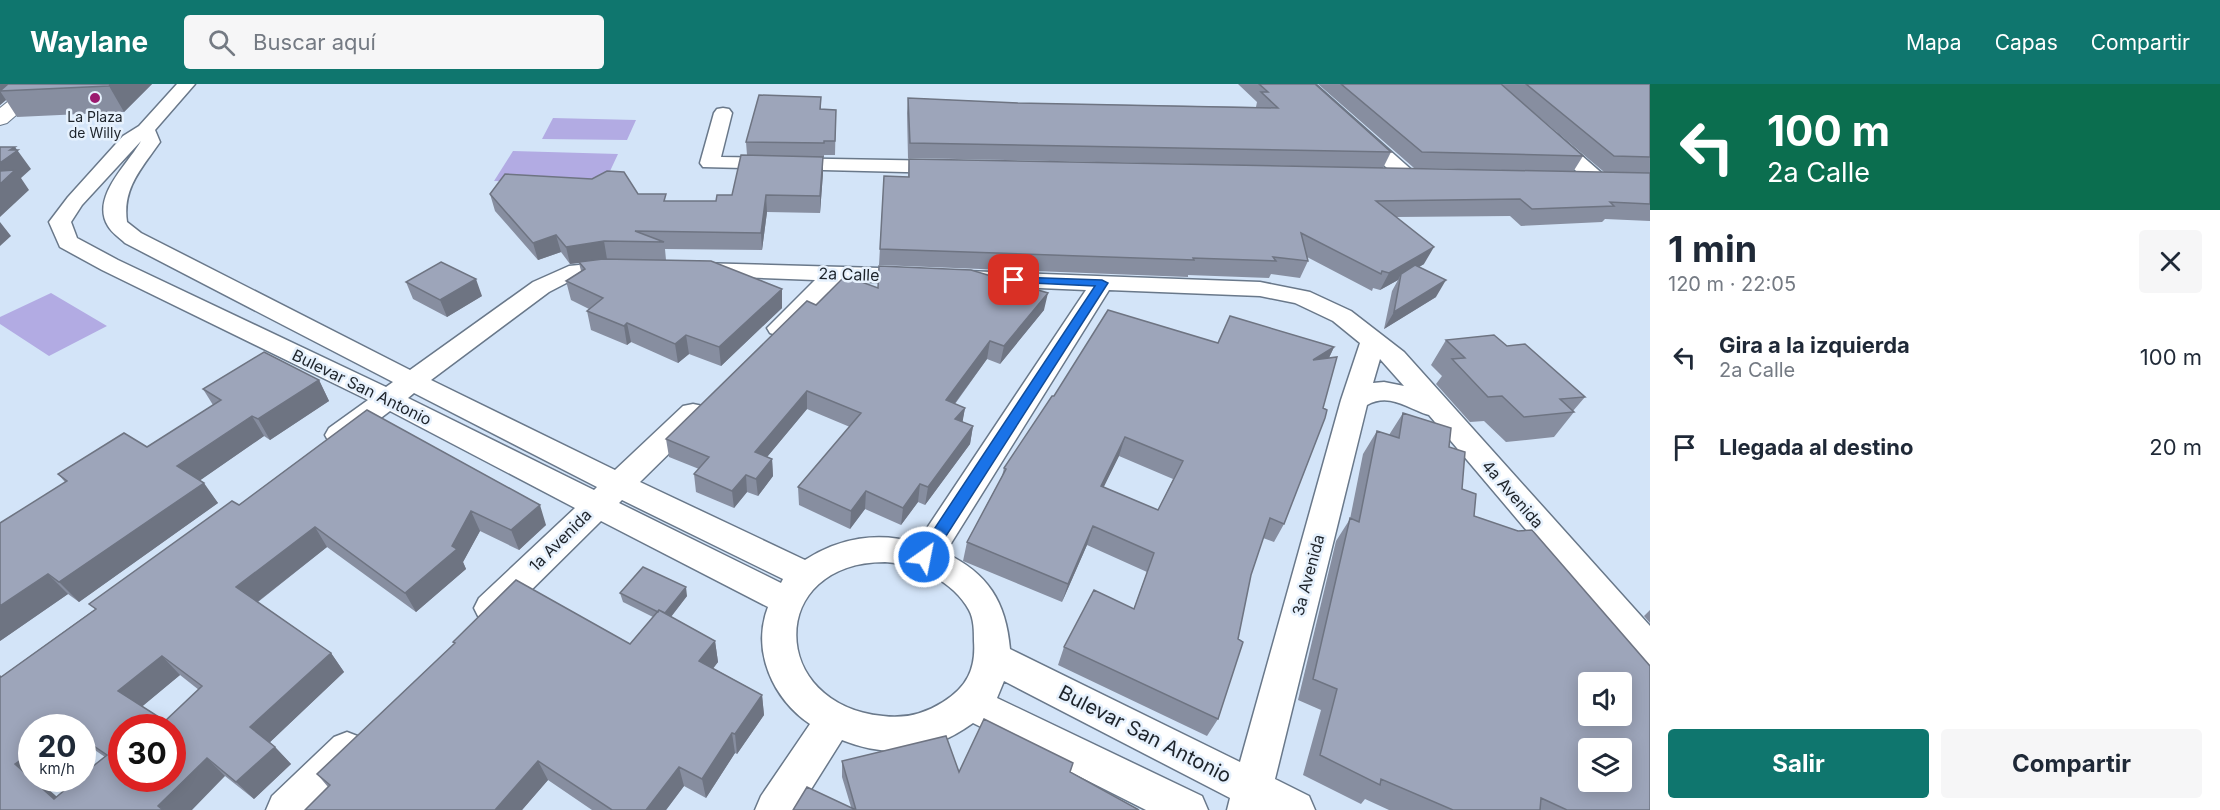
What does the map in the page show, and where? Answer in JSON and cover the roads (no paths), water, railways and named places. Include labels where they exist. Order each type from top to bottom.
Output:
[{"type":"street","points":[[0,119],[42,84]]},
{"type":"street","name":"Bulevar San Antonio","points":[[186,84],[146,130],[130,140],[75,201],[60,222],[68,242],[110,265],[400,391]]},
{"type":"street","points":[[1305,84],[1407,176]]},
{"type":"street","points":[[723,113],[710,163],[970,168]]},
{"type":"street","points":[[1539,128],[1598,180]]},
{"type":"street","name":"Bulevar San Antonio","points":[[146,130],[151,142],[116,192],[113,208],[117,224],[133,238],[400,391],[796,588]]},
{"type":"street","points":[[1383,175],[1431,176]]},
{"type":"street","points":[[1574,180],[1619,181]]},
{"type":"street","points":[[320,449],[541,287],[569,273],[608,268],[642,268]]},
{"type":"street","name":"2a Calle","points":[[676,269],[1260,289],[1302,297],[1342,316],[1373,341]]},
{"type":"street","points":[[760,347],[836,273]]},
{"type":"street","points":[[924,557],[1102,283]]},
{"type":"street","name":"3a Avenida","points":[[1250,799],[1354,400],[1373,341]]},
{"type":"street","name":"4a Avenida","points":[[1373,341],[1395,358],[1650,651]]},
{"type":"street","points":[[1354,400],[1366,393],[1383,390],[1400,392],[1441,411]]},
{"type":"street","name":"1a Avenida","points":[[471,628],[710,396]]},
{"type":"street","points":[[861,550],[893,550],[924,557],[951,571],[973,590],[988,615],[994,658],[990,674],[974,701],[946,723],[910,734],[871,733],[833,721],[808,702],[789,679],[779,652],[778,626],[796,588],[831,559],[861,550]]},
{"type":"street","name":"Bulevar San Antonio","points":[[994,658],[1250,799],[1295,810]]},
{"type":"street","points":[[974,701],[984,710],[1188,810]]},
{"type":"street","points":[[775,810],[833,721]]},
{"type":"street","points":[[286,810],[370,727]]},
{"type":"place","name":"La Plaza de Willy","points":[[95,98]]}]
